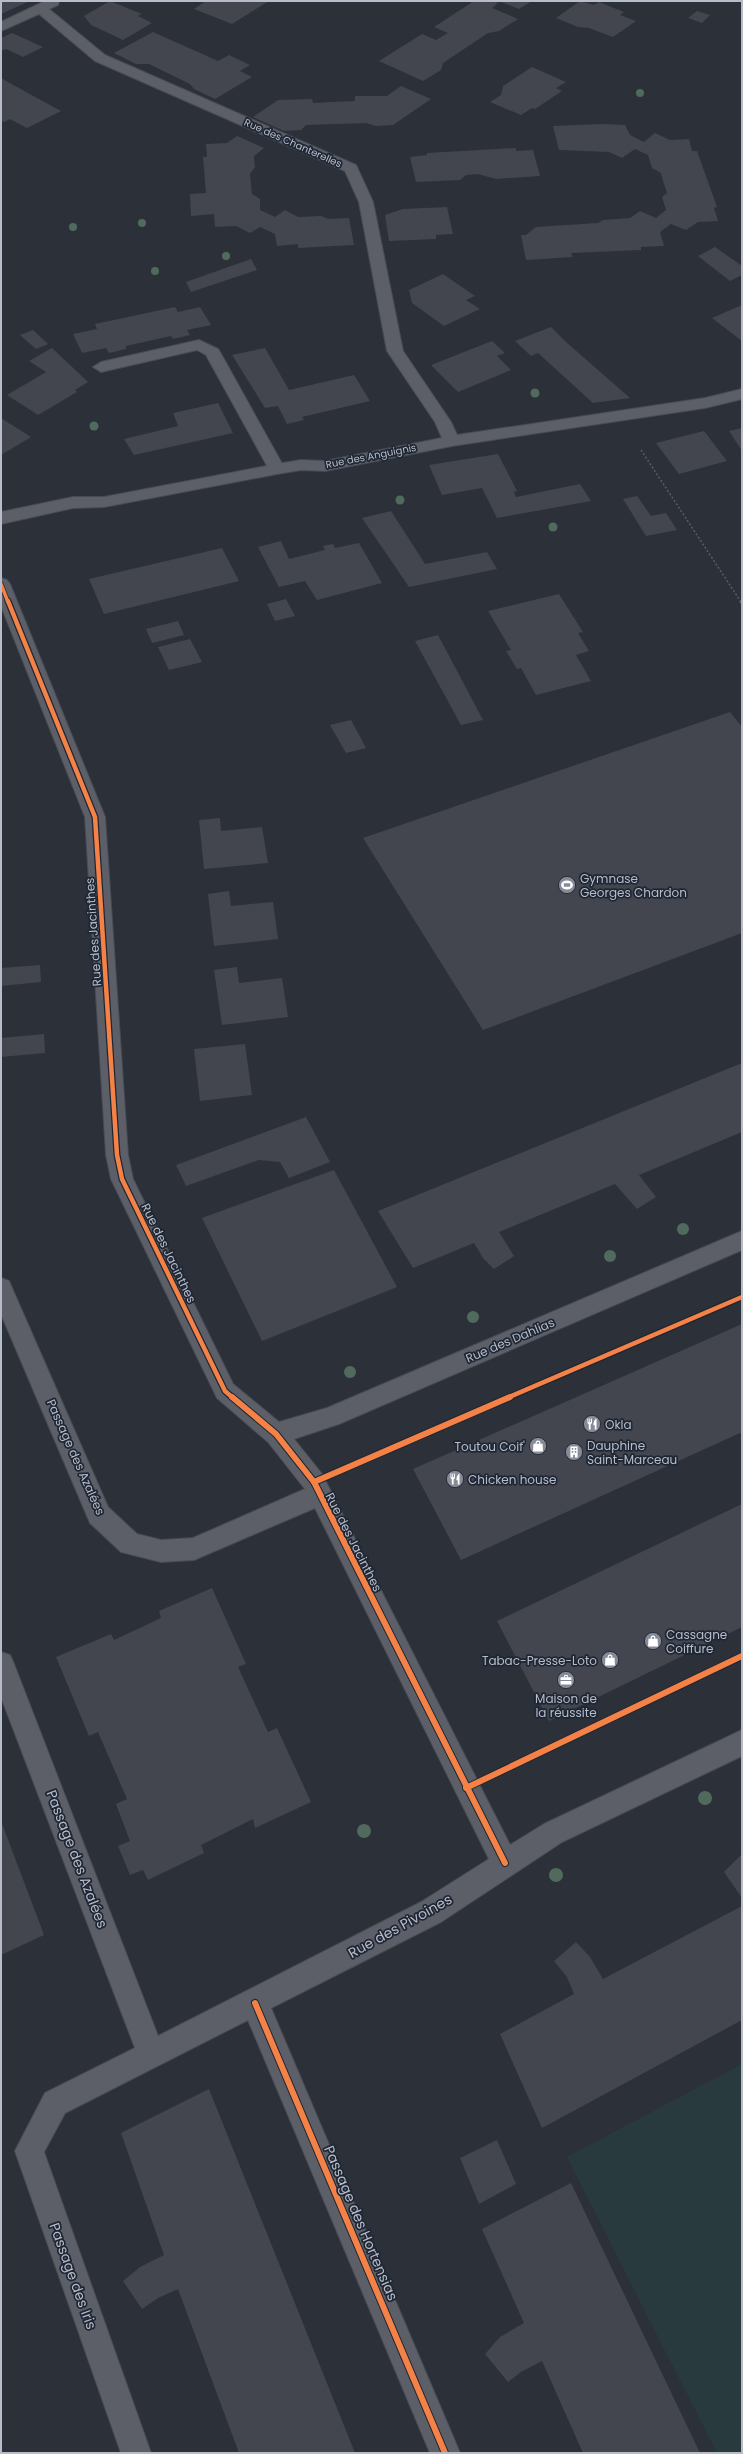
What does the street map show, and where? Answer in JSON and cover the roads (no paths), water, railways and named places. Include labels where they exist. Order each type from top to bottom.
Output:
[{"type":"street","points":[[1,27],[41,9],[54,1]]},
{"type":"street","name":"Rue des Chanterelles","points":[[41,9],[100,58],[351,168],[366,202],[395,351],[443,422],[452,441]]},
{"type":"street","points":[[101,367],[199,345],[212,352],[277,469]]},
{"type":"street","name":"Rue des Anguignis","points":[[1,518],[44,510],[65,503],[81,500],[104,502],[277,469],[301,465],[325,466],[452,441],[705,403],[742,394]]},
{"type":"street","name":"Rue des Jacinthes","points":[[1,584],[95,817],[117,1155],[122,1179],[225,1391],[249,1413],[276,1434],[314,1482],[319,1495],[505,1863]]},
{"type":"street","name":"Rue des Dahlias","points":[[276,1434],[331,1417],[742,1240]]},
{"type":"street","name":"Passage des Azalées","points":[[1,1288],[99,1515],[130,1544],[160,1551],[194,1549],[319,1495]]},
{"type":"street","name":"Passage des Azalées","points":[[1,1664],[151,2054]]},
{"type":"street","name":"Rue des Pivoines","points":[[55,2103],[255,2003],[431,1912],[553,1833],[742,1743]]},
{"type":"street","name":"Passage des Hortensias","points":[[255,2003],[445,2453]]},
{"type":"street","name":"Passage des Iris","points":[[55,2103],[28,2151],[136,2453]]},
{"type":"place","name":"Gymnase Georges Chardon","points":[[567,885]]},
{"type":"place","name":"Okla","points":[[592,1424]]},
{"type":"place","name":"Toutou Coif'","points":[[538,1446]]},
{"type":"place","name":"Dauphine Saint-Marceau","points":[[574,1452]]},
{"type":"place","name":"Chicken house","points":[[455,1479]]},
{"type":"place","name":"Cassagne Coiffure","points":[[653,1641]]},
{"type":"place","name":"Tabac-Presse-Loto","points":[[610,1660]]},
{"type":"place","name":"Maison de la réussite","points":[[566,1680]]}]
